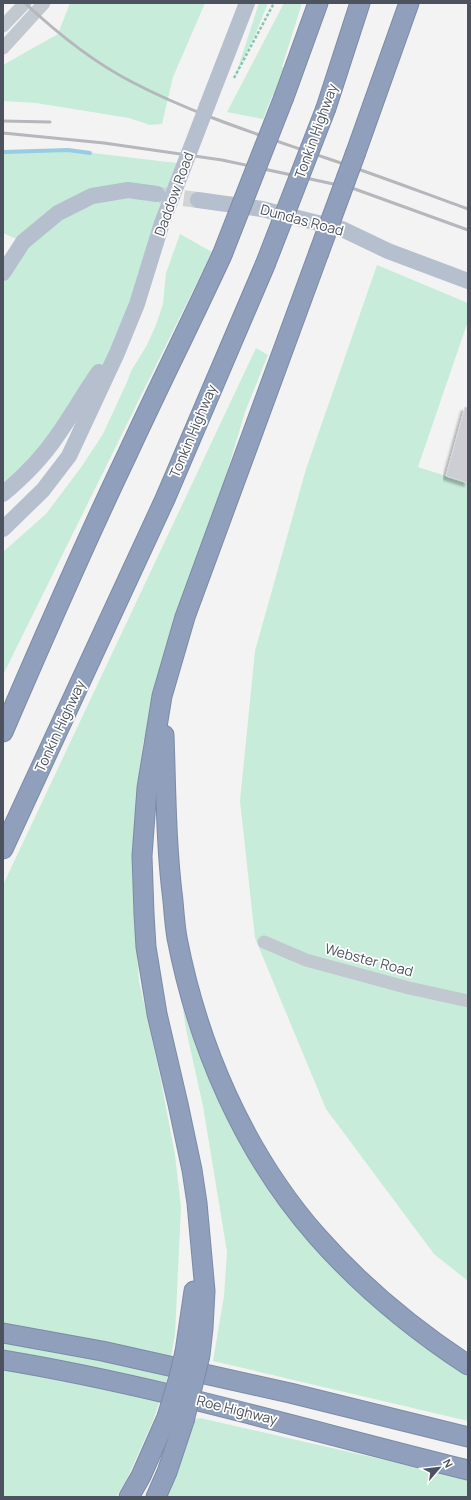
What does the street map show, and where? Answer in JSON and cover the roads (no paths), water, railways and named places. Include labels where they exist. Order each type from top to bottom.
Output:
[{"type":"highway","points":[[3,732],[126,456],[191,323],[222,255],[284,97],[318,3]]},
{"type":"highway","name":"Tonkin Highway","points":[[3,849],[165,499],[265,265],[326,108],[360,3]]},
{"type":"highway","points":[[156,1497],[167,1472],[180,1377],[193,1353],[197,1203],[192,1170],[157,1014],[146,947],[142,856],[147,788],[162,696],[185,617],[356,152],[408,3]]},
{"type":"highway","points":[[3,714],[50,624]]},
{"type":"highway","points":[[162,696],[168,864],[177,937],[192,1003],[212,1059],[234,1110],[259,1154],[288,1199],[317,1235],[352,1272],[392,1310],[432,1341],[468,1365]]},
{"type":"highway","name":"Roe Highway","points":[[3,1333],[109,1352],[290,1393],[400,1421],[468,1436]]},
{"type":"highway","name":"Roe Highway","points":[[3,1360],[42,1366],[202,1401],[468,1470]]},
{"type":"highway","points":[[129,1497],[175,1419]]},
{"type":"highway","points":[[400,1421],[468,1448]]},
{"type":"main road","name":"Daddow Road","points":[[234,36],[240,3]]},
{"type":"main road","name":"Daddow Road","points":[[3,529],[43,490],[69,456],[117,353],[137,304],[162,222],[247,3]]},
{"type":"main road","points":[[3,273],[23,242],[58,214],[85,199],[92,196],[128,190],[157,194]]},
{"type":"main road","name":"Dundas Road","points":[[198,200],[262,209],[342,229],[388,251],[468,281]]},
{"type":"main road","name":"Daddow Road","points":[[3,494],[22,478],[56,438],[85,391],[117,353]]},
{"type":"street","points":[[3,26],[25,3]]},
{"type":"street","points":[[3,48],[44,3]]},
{"type":"street","name":"Webster Road","points":[[264,942],[306,960],[409,988],[468,1001]]},
{"type":"waterway","points":[[3,152],[68,150],[90,153]]},
{"type":"tunnel","points":[[160,195],[198,200]]},
{"type":"railway","points":[[25,3],[89,56],[155,94],[227,123],[468,209]]},
{"type":"railway","points":[[3,121],[50,122]]},
{"type":"railway","points":[[3,133],[104,143],[222,160],[352,188],[468,230]]}]
